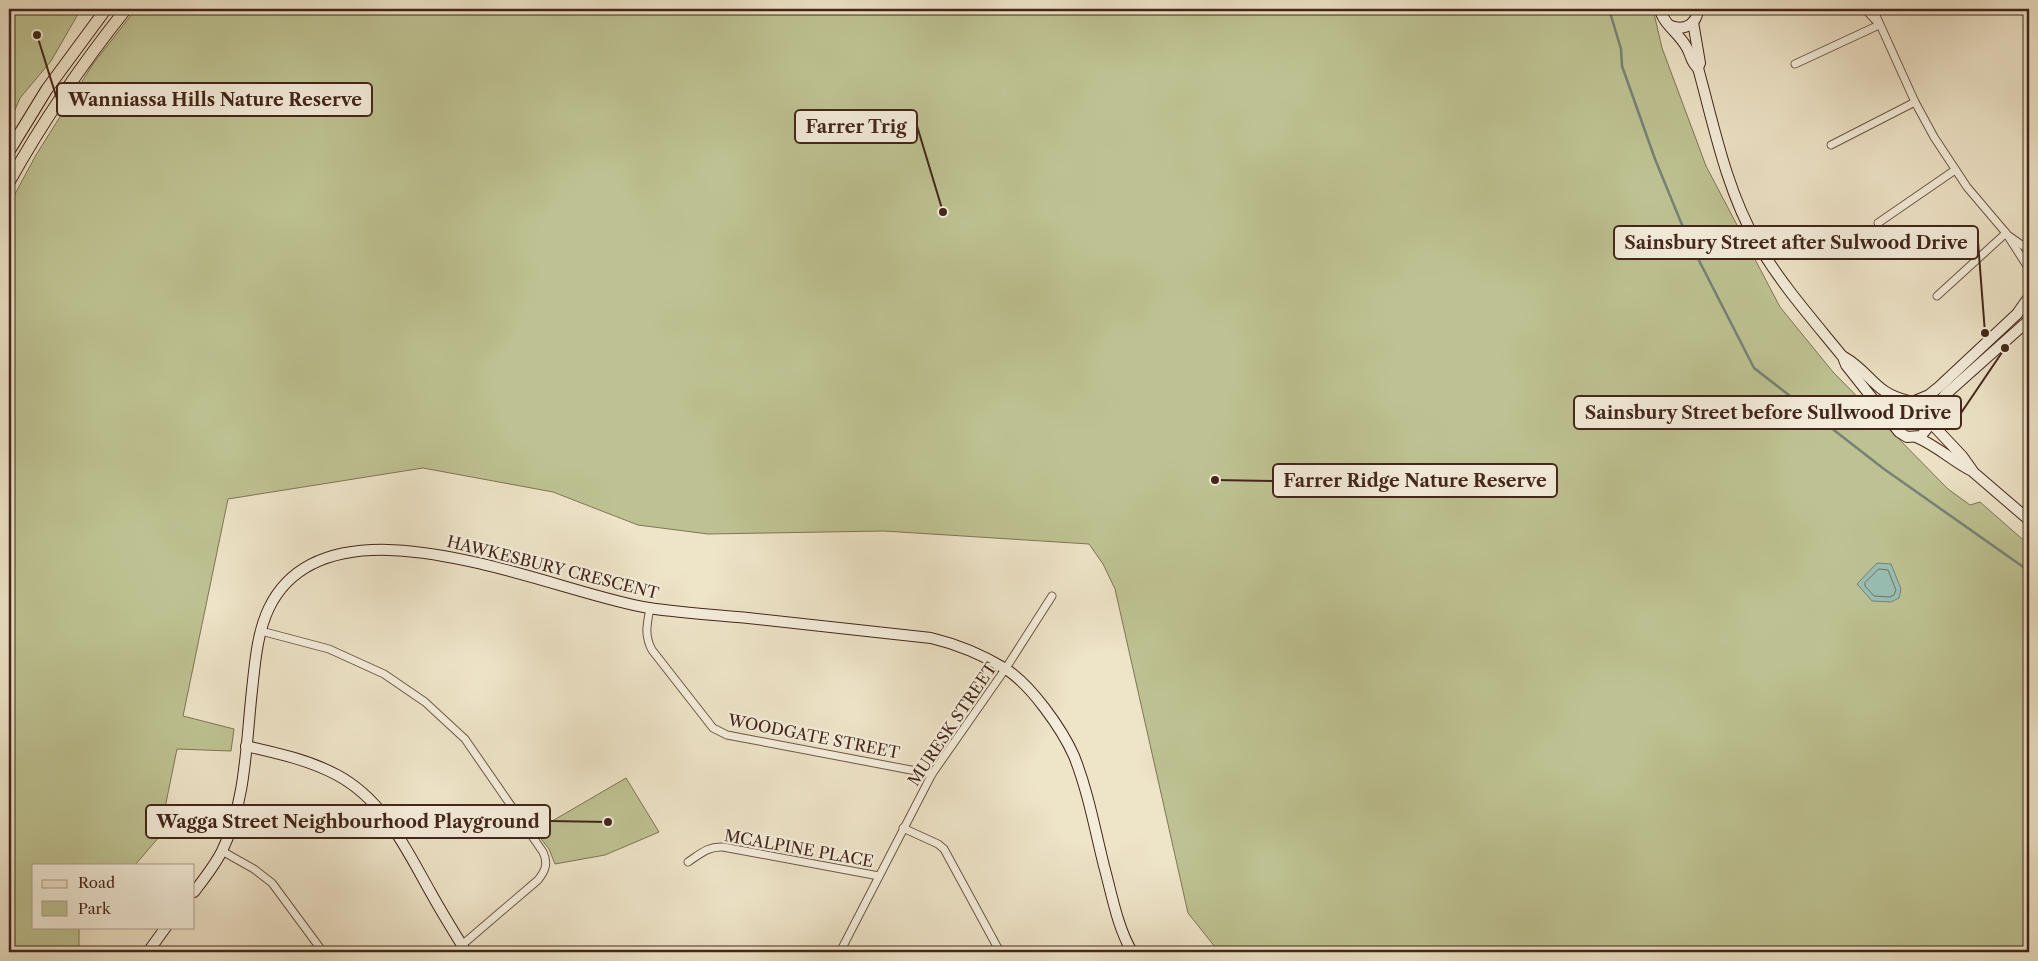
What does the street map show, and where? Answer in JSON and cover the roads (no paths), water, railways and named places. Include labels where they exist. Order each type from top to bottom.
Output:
[{"type":"main road","points":[[9,151],[47,89],[106,9]]},
{"type":"main road","points":[[9,182],[53,109],[92,53],[126,9]]},
{"type":"street","points":[[1660,9],[1663,19],[1671,26],[1688,50],[1694,65],[1698,68],[1726,170],[1746,222],[1776,272],[1896,428],[1907,437],[1916,437],[1936,446],[1963,467],[1972,471]]},
{"type":"street","points":[[1671,26],[1681,28],[1696,16],[1710,9]]},
{"type":"street","points":[[1866,9],[1879,26]]},
{"type":"street","points":[[1873,9],[1879,26],[1915,102],[1955,170],[2006,233],[2029,269]]},
{"type":"street","points":[[1696,16],[1700,62],[1698,68]]},
{"type":"street","points":[[1795,64],[1879,26]]},
{"type":"street","points":[[1831,145],[1915,102]]},
{"type":"street","points":[[1878,223],[1955,170]]},
{"type":"street","points":[[2006,233],[2029,250]]},
{"type":"street","points":[[1937,296],[2006,233]]},
{"type":"street","points":[[1896,428],[1894,419],[1896,411],[1902,405],[1928,395],[1939,387],[2017,314],[2029,297]]},
{"type":"street","points":[[1916,437],[1924,433],[1938,403],[1946,394],[2029,320]]},
{"type":"street","points":[[1843,357],[1853,363],[1882,391],[1896,398],[1920,403],[1927,409],[1930,421],[1962,456],[1972,471],[2029,520]]},
{"type":"street","name":"HAWKESBURY CRESCENT","points":[[195,891],[222,851],[237,811],[254,667],[261,631],[268,609],[276,595],[294,576],[308,567],[328,557],[342,553],[366,551],[440,554],[650,608],[931,638],[965,648],[1006,668],[1050,714],[1064,735],[1074,757],[1082,779],[1116,912],[1132,952]]},
{"type":"street","name":"MURESK STREET","points":[[840,952],[932,774],[1006,668],[1052,596]]},
{"type":"street","name":"WOODGATE STREET","points":[[650,608],[646,631],[647,641],[652,650],[713,728],[719,732],[932,774]]},
{"type":"street","points":[[246,746],[314,765],[338,776],[363,794],[383,812],[398,834],[464,949],[538,880],[546,867],[546,859],[543,852],[465,739],[425,702],[384,674],[329,649],[261,631]]},
{"type":"street","points":[[903,828],[938,844],[944,849],[1000,952]]},
{"type":"street","name":"MCALPINE PLACE","points":[[688,862],[714,846],[879,876]]},
{"type":"street","points":[[222,851],[254,869],[272,883],[323,952]]},
{"type":"street","points":[[148,952],[165,928]]},
{"type":"water","points":[[1877,563],[1891,564],[1901,589],[1899,598],[1891,602],[1872,601],[1857,584]]},
{"type":"waterway","points":[[1609,9],[1621,49],[1622,66],[1655,159],[1687,237],[1754,368],[1884,469],[2029,571]]},
{"type":"place","name":"Wanniassa Hills Nature Reserve","points":[[37,35]]},
{"type":"place","name":"Farrer Trig","points":[[943,212]]},
{"type":"place","name":"Sainsbury Street after Sulwood Drive","points":[[1985,333]]},
{"type":"place","name":"Sainsbury Street before Sullwood Drive","points":[[2005,348]]},
{"type":"place","name":"Farrer Ridge Nature Reserve","points":[[1215,480]]},
{"type":"place","name":"Wagga Street Neighbourhood Playground","points":[[608,822]]}]
